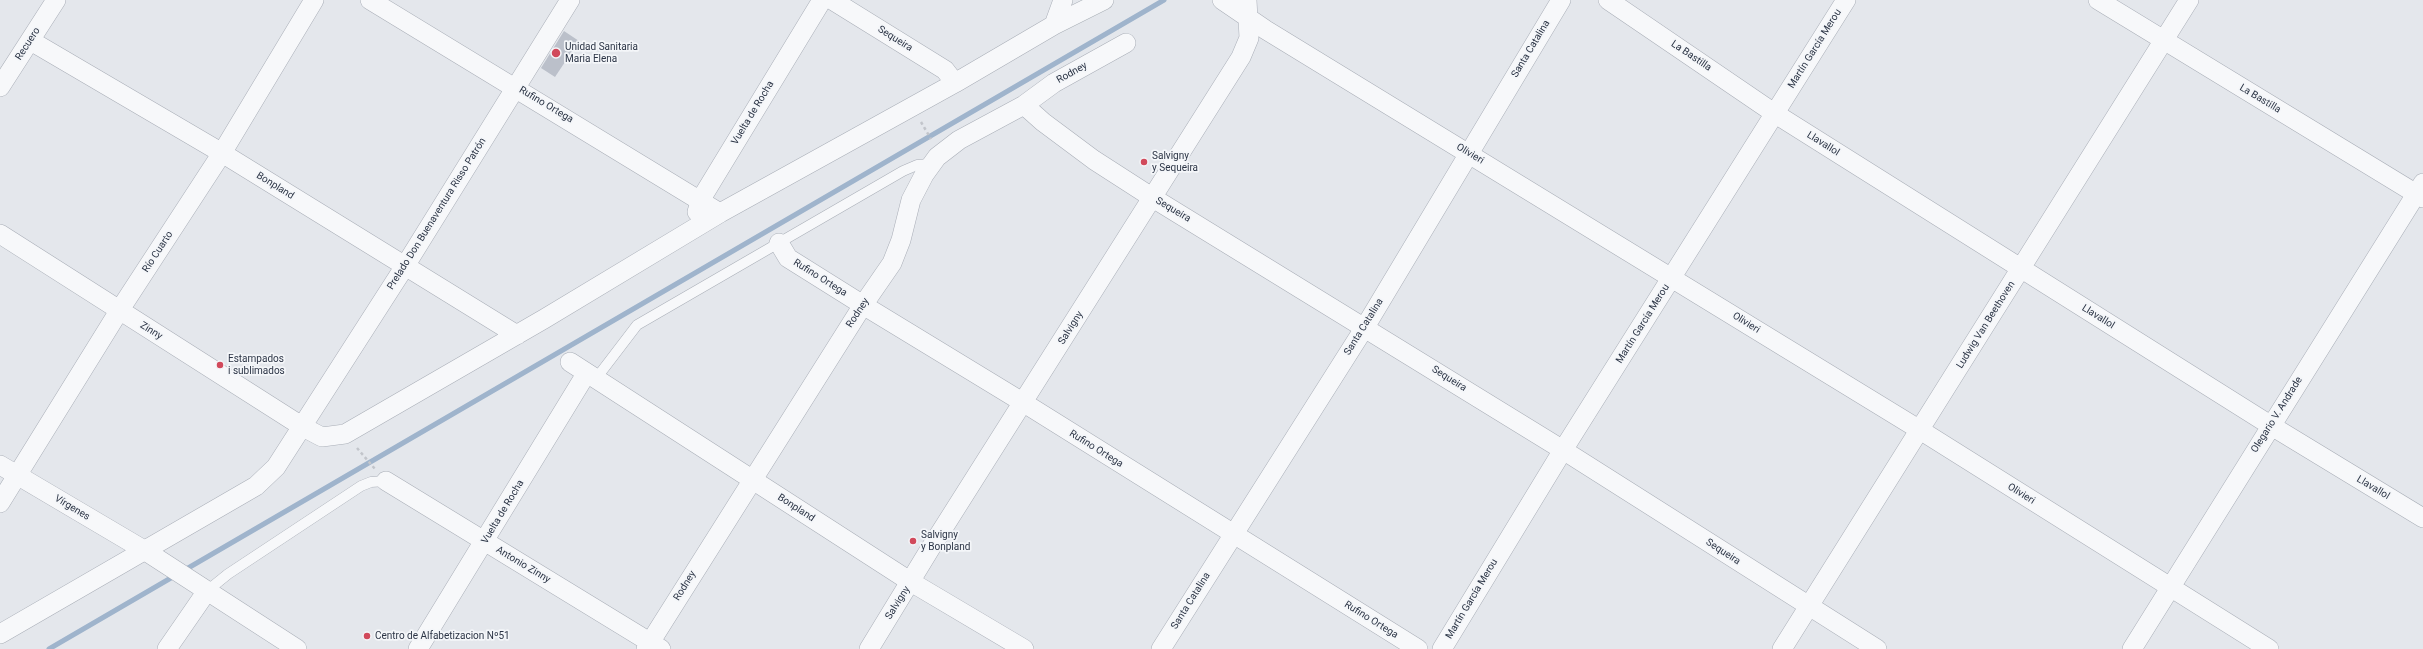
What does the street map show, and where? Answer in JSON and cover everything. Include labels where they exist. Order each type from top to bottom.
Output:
[{"type":"street","name":"Recuero","points":[[0,87],[56,0]]},
{"type":"street","name":"Río Cuarto","points":[[0,503],[119,311],[222,153],[314,0]]},
{"type":"street","name":"Rufino Ortega","points":[[370,0],[516,86],[720,213]]},
{"type":"street","name":"Prelado Don Buenaventura Risso Patrón","points":[[0,634],[256,486],[276,467],[405,266],[570,0]]},
{"type":"street","name":"Vuelta de Rocha","points":[[693,229],[701,200],[822,0]]},
{"type":"street","name":"Sequeira","points":[[832,0],[945,70],[955,83]]},
{"type":"street","points":[[1054,25],[1063,0]]},
{"type":"street","points":[[345,434],[517,335],[720,213],[955,83],[1054,25],[1104,0]]},
{"type":"street","name":"Olivieri","points":[[1222,0],[1248,9],[1468,153],[1920,430],[2170,589],[2269,649]]},
{"type":"street","name":"Santa Catalina","points":[[1161,649],[1365,327],[1560,0]]},
{"type":"street","name":"La Bastilla","points":[[1608,0],[1635,7],[1774,113]]},
{"type":"street","name":"Martín García Merou","points":[[1442,649],[1563,450],[1846,0]]},
{"type":"street","name":"La Bastilla","points":[[2098,0],[2421,191]]},
{"type":"street","name":"Ludwig Van Beethoven","points":[[1782,649],[2188,0]]},
{"type":"street","name":"Salvigny","points":[[869,649],[1241,57],[1249,38],[1248,9]]},
{"type":"street","name":"Bonpland","points":[[31,41],[222,153],[517,335]]},
{"type":"street","name":"Rodney","points":[[652,647],[752,480],[863,305],[892,263],[901,240],[911,200],[937,157],[959,140],[1024,105],[1054,83],[1126,43]]},
{"type":"street","name":"Sequeira","points":[[1024,105],[1043,122],[1094,160],[1153,198],[1563,450],[1808,607],[1877,649]]},
{"type":"street","name":"Llavallol","points":[[1774,113],[2020,269],[2270,425],[2423,518]]},
{"type":"street","name":"Olegario V. Andrade","points":[[2132,649],[2270,425],[2421,191]]},
{"type":"street","name":"Zinny","points":[[0,234],[303,427],[322,437],[345,434]]},
{"type":"street","name":"Rufino Ortega","points":[[779,243],[788,258],[1024,403],[1232,535],[1418,649]]},
{"type":"street","name":"Bonpland","points":[[570,362],[590,377],[911,582],[1024,649]]},
{"type":"street","name":"Vuelta de Rocha","points":[[418,649],[590,377]]},
{"type":"street","name":"Vírgenes","points":[[0,465],[144,550],[207,591]]},
{"type":"street","name":"Antonio Zinny","points":[[386,481],[652,647]]},
{"type":"street","points":[[167,649],[207,591],[297,649]]},
{"type":"lane","points":[[590,377],[637,325],[903,171],[917,166],[932,164]]},
{"type":"lane","points":[[207,591],[228,574],[361,486],[371,482],[386,481]]},
{"type":"path","points":[[923,126],[935,146]]},
{"type":"path","points":[[345,434],[386,481]]},
{"type":"building","points":[[564,31],[579,41],[555,77],[541,68]]},
{"type":"waterway","points":[[183,571],[1164,0]]},
{"type":"waterway","points":[[49,649],[176,575]]},
{"type":"place","name":"Unidad Sanitaria Maria Elena","points":[[556,53]]},
{"type":"place","name":"Salvigny y Sequeira","points":[[1144,162]]},
{"type":"place","name":"Estampados i sublimados","points":[[220,365]]},
{"type":"place","name":"Salvigny y Bonpland","points":[[913,541]]},
{"type":"place","name":"Centro de Alfabetizacion Nº51","points":[[367,636]]}]
